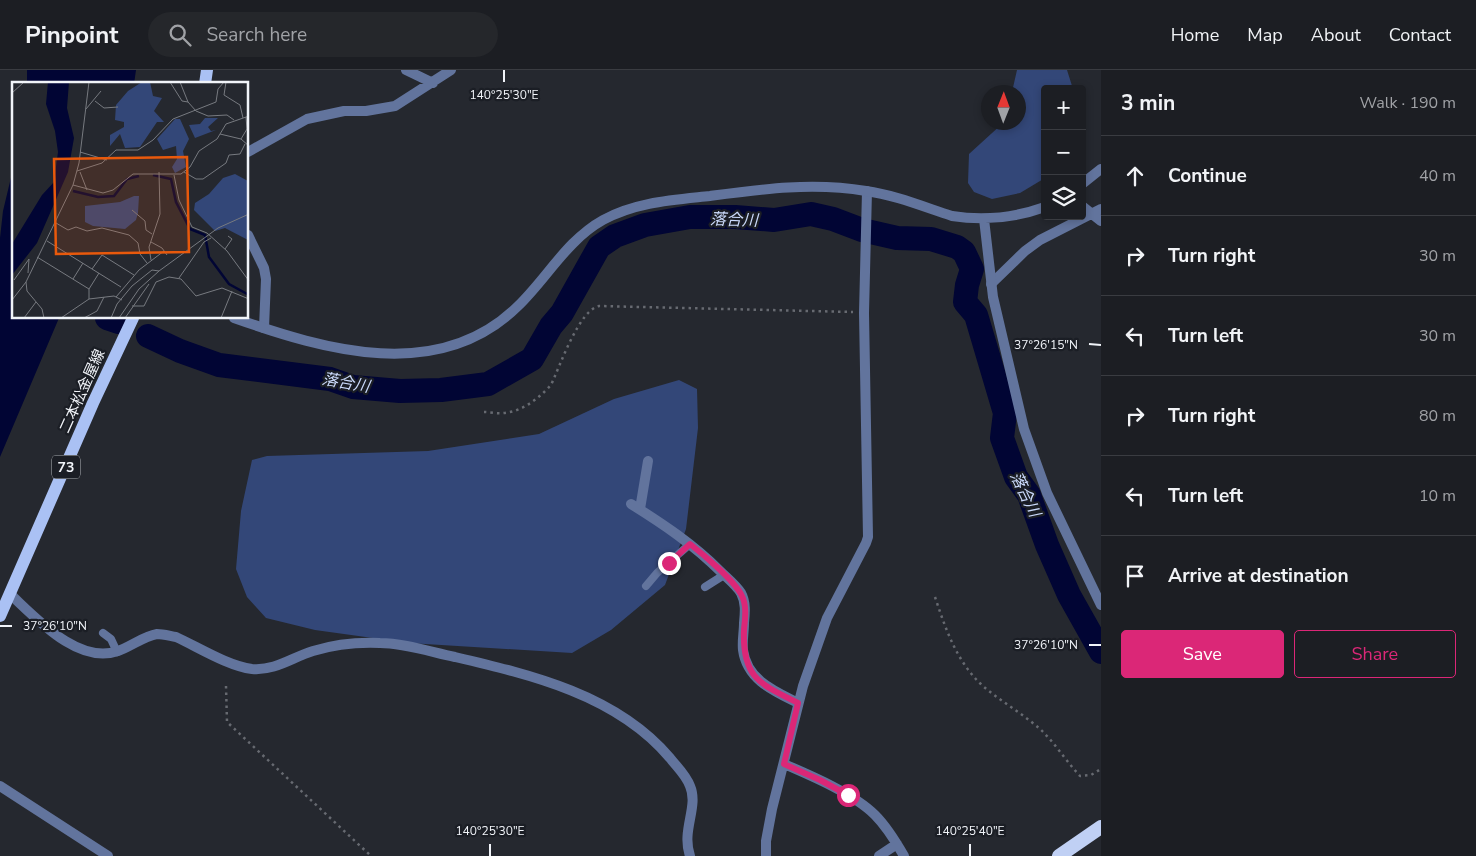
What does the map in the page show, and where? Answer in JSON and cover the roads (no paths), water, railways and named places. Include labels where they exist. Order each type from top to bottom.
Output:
[{"type":"highway","points":[[1060,856],[1101,828]]},
{"type":"main road","name":"二本松金屋線","points":[[0,616],[93,403],[133,319]]},
{"type":"street","points":[[406,70],[433,82]]},
{"type":"street","points":[[249,151],[307,119],[344,111],[366,111],[395,106],[451,70]]},
{"type":"street","points":[[1086,181],[1101,169]]},
{"type":"street","points":[[237,319],[330,346],[377,354],[400,355],[444,349],[465,342],[503,319],[518,306],[563,252],[603,220],[628,210],[662,202],[778,188],[822,186],[867,191],[952,216],[984,219],[1011,217],[1041,208]]},
{"type":"street","points":[[766,856],[766,841],[772,809],[798,703],[826,618],[868,536],[864,312],[867,191]]},
{"type":"street","points":[[1086,208],[1098,215]]},
{"type":"street","points":[[992,284],[1025,251],[1040,240],[1098,215]]},
{"type":"street","points":[[984,219],[1000,330],[1010,364],[1024,429],[1047,493],[1101,605]]},
{"type":"street","points":[[249,237],[264,268],[266,279],[264,328]]},
{"type":"street","points":[[648,461],[636,506],[673,530],[690,544],[724,575],[741,594],[745,604],[743,648],[745,658],[758,680],[765,686],[798,703]]},
{"type":"street","points":[[10,594],[59,637],[78,647],[102,654],[117,652],[156,634],[167,635],[176,636],[239,666],[261,669],[282,665],[311,652],[348,642],[383,642],[518,672],[555,684],[623,716],[659,745],[682,773],[690,787],[692,800],[692,811],[687,833],[687,846],[690,856]]},
{"type":"street","points":[[784,764],[848,795],[875,814],[904,856]]},
{"type":"street","points":[[0,786],[108,856]]},
{"type":"street","points":[[879,856],[897,844]]},
{"type":"lane","points":[[646,586],[657,573],[690,544]]},
{"type":"lane","points":[[705,587],[724,575]]},
{"type":"lane","points":[[103,633],[111,639],[117,652]]},
{"type":"waterway","name":"落合川","points":[[148,336],[180,351],[219,365],[330,379],[353,387],[400,391],[441,390],[488,384],[532,359],[551,326],[562,313],[599,247],[615,236],[645,225],[690,217],[735,217],[774,220],[811,214],[833,219],[862,230],[897,238],[931,239],[957,247],[964,252],[972,269],[967,285],[965,302],[976,315],[1005,413],[1002,438],[1016,477],[1029,495],[1047,545],[1069,595],[1101,652]]},
{"type":"waterway","name":"落合川","points":[[110,319],[119,322]]}]
